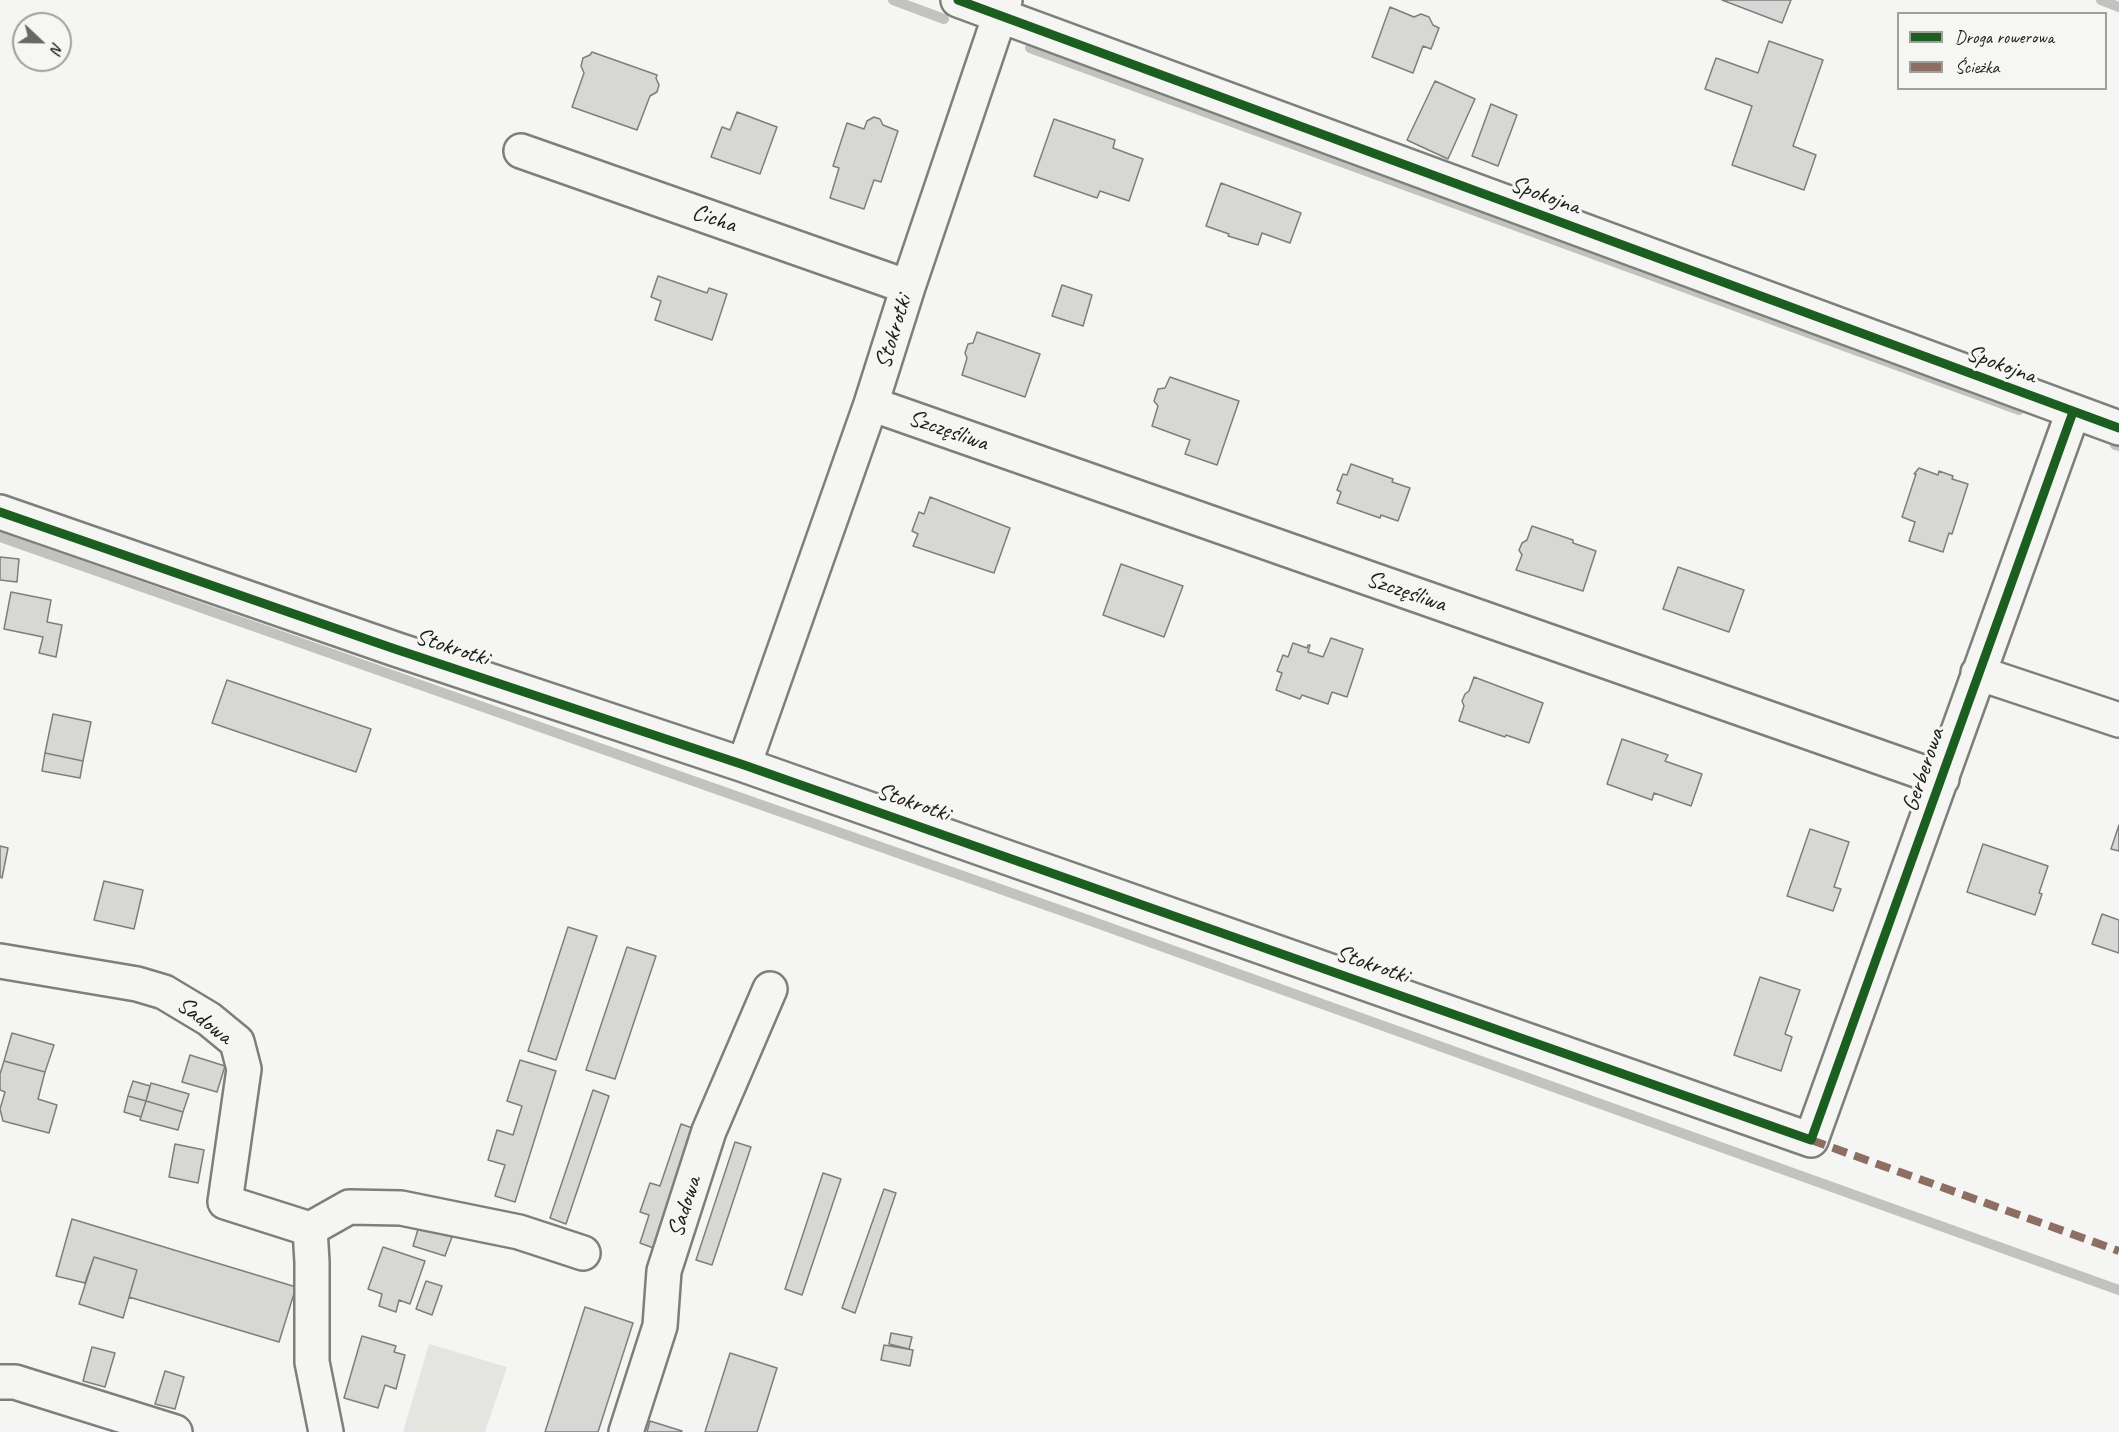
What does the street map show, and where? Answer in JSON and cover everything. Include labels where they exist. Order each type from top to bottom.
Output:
[{"type":"street","name":"Spokojna","points":[[958,0],[1003,8],[2119,428]]},
{"type":"street","name":"Stokrotki","points":[[744,765],[871,404],[908,287],[1003,8]]},
{"type":"street","name":"Cicha","points":[[521,151],[908,287]]},
{"type":"street","name":"Szczęśliwa","points":[[871,404],[1942,779]]},
{"type":"street","name":"Gerberowa","points":[[1811,1140],[2073,412]]},
{"type":"street","name":"Stokrotki","points":[[0,512],[383,646],[744,765],[1811,1140]]},
{"type":"street","points":[[1978,673],[2119,720]]},
{"type":"street","name":"Sadowa","points":[[0,961],[137,984],[164,992],[208,1019],[237,1042],[244,1069],[225,1202],[310,1229]]},
{"type":"street","name":"Sadowa","points":[[626,1432],[660,1326],[664,1271],[706,1142],[770,989]]},
{"type":"street","points":[[326,1432],[312,1362],[310,1229],[348,1207],[401,1208],[519,1232],[583,1253]]},
{"type":"street","points":[[0,1382],[15,1382],[176,1432]]},
{"type":"shaded area","points":[[429,1344],[507,1367],[485,1432],[403,1432]]},
{"type":"building","points":[[1722,0],[1791,0],[1782,23]]},
{"type":"building","points":[[1390,7],[1414,17],[1421,14],[1429,17],[1433,25],[1439,28],[1431,49],[1423,46],[1413,73],[1372,57]]},
{"type":"building","points":[[1769,41],[1823,60],[1793,146],[1816,155],[1804,190],[1732,165],[1752,106],[1705,89],[1716,58],[1758,73]]},
{"type":"building","points":[[592,52],[657,75],[659,85],[657,92],[650,96],[637,130],[572,107],[584,73],[581,66],[583,58]]},
{"type":"building","points":[[1435,81],[1475,99],[1448,159],[1407,140]]},
{"type":"building","points":[[1491,104],[1517,115],[1498,166],[1472,156]]},
{"type":"building","points":[[737,112],[777,127],[760,174],[711,157],[722,127],[730,130]]},
{"type":"building","points":[[874,117],[880,119],[883,125],[898,131],[881,182],[874,180],[864,209],[830,198],[839,168],[833,166],[847,123],[864,129],[867,121]]},
{"type":"building","points":[[1054,119],[1115,140],[1113,148],[1143,159],[1129,201],[1100,191],[1097,198],[1034,176]]},
{"type":"building","points":[[1221,183],[1301,213],[1290,243],[1262,233],[1258,245],[1228,236],[1229,234],[1206,226]]},
{"type":"building","points":[[658,276],[707,293],[709,288],[727,294],[712,340],[655,320],[661,301],[651,297]]},
{"type":"building","points":[[1062,285],[1092,295],[1083,326],[1052,316]]},
{"type":"building","points":[[977,332],[1040,354],[1025,397],[962,375],[968,344],[973,343]]},
{"type":"building","points":[[1170,377],[1239,401],[1217,465],[1185,454],[1190,440],[1152,426],[1158,406],[1154,401],[1158,389],[1165,388]]},
{"type":"building","points":[[1351,464],[1393,479],[1392,482],[1410,488],[1398,521],[1381,515],[1380,518],[1337,503],[1341,492],[1337,490],[1343,474],[1347,475]]},
{"type":"building","points":[[1919,468],[1938,475],[1939,471],[1953,476],[1952,479],[1968,484],[1952,534],[1949,533],[1943,552],[1909,541],[1915,522],[1902,517],[1916,474],[1914,474]]},
{"type":"building","points":[[930,497],[1010,528],[994,573],[913,546],[918,534],[912,531],[919,512],[924,514]]},
{"type":"building","points":[[1532,526],[1573,540],[1573,543],[1596,551],[1583,591],[1516,570],[1522,555],[1519,550],[1522,543],[1527,540]]},
{"type":"building","points":[[0,557],[19,559],[17,582],[0,580]]},
{"type":"building","points":[[1121,564],[1183,586],[1164,637],[1103,615]]},
{"type":"building","points":[[1678,567],[1744,590],[1729,632],[1663,609]]},
{"type":"building","points":[[11,592],[51,600],[47,622],[62,625],[56,657],[39,653],[43,637],[4,629]]},
{"type":"building","points":[[1331,638],[1363,649],[1347,697],[1332,692],[1328,704],[1302,695],[1300,699],[1276,690],[1282,673],[1277,671],[1283,655],[1288,657],[1293,643],[1307,648],[1310,645],[1308,652],[1323,657]]},
{"type":"building","points":[[1474,677],[1543,703],[1529,743],[1459,721],[1464,706],[1462,701]]},
{"type":"building","points":[[227,680],[371,729],[356,772],[212,723]]},
{"type":"building","points":[[53,714],[91,722],[83,761],[45,753]]},
{"type":"building","points":[[1622,739],[1668,755],[1665,761],[1702,774],[1691,806],[1654,793],[1652,800],[1607,784]]},
{"type":"building","points":[[45,753],[83,761],[80,778],[42,771]]},
{"type":"building","points":[[2119,825],[2119,851],[2111,849]]},
{"type":"building","points":[[1810,829],[1849,842],[1834,887],[1841,889],[1833,911],[1787,896]]},
{"type":"building","points":[[1983,844],[2048,866],[2035,915],[1967,892]]},
{"type":"building","points":[[0,846],[8,848],[2,878],[0,877]]},
{"type":"building","points":[[104,881],[143,890],[134,929],[94,920]]},
{"type":"building","points":[[2102,914],[2119,920],[2119,953],[2092,944]]},
{"type":"building","points":[[568,927],[597,936],[556,1060],[528,1051]]},
{"type":"building","points":[[627,947],[656,956],[615,1079],[586,1070]]},
{"type":"building","points":[[1760,977],[1800,990],[1785,1034],[1792,1037],[1781,1071],[1734,1055]]},
{"type":"building","points":[[12,1033],[54,1045],[45,1072],[4,1061]]},
{"type":"building","points":[[190,1055],[225,1066],[217,1092],[182,1082]]},
{"type":"building","points":[[520,1060],[556,1071],[515,1202],[495,1196],[505,1165],[488,1160],[497,1130],[513,1135],[522,1106],[507,1101]]},
{"type":"building","points":[[4,1061],[45,1072],[38,1099],[57,1105],[49,1133],[3,1121],[0,1109],[5,1092],[0,1090],[0,1074]]},
{"type":"building","points":[[133,1081],[150,1086],[146,1101],[128,1096]]},
{"type":"building","points":[[151,1083],[189,1094],[183,1112],[146,1101]]},
{"type":"building","points":[[593,1090],[609,1096],[566,1224],[550,1218]]},
{"type":"building","points":[[128,1096],[146,1101],[141,1117],[124,1112]]},
{"type":"building","points":[[146,1101],[183,1112],[178,1130],[140,1120]]},
{"type":"building","points":[[681,1124],[698,1130],[656,1249],[640,1243],[649,1215],[640,1212],[650,1183],[660,1186]]},
{"type":"building","points":[[735,1142],[751,1147],[712,1265],[696,1260]]},
{"type":"building","points":[[175,1144],[204,1150],[198,1183],[169,1177]]},
{"type":"building","points":[[823,1173],[841,1179],[802,1295],[785,1289]]},
{"type":"building","points":[[884,1189],[896,1193],[855,1313],[842,1308]]},
{"type":"building","points":[[72,1219],[296,1287],[279,1342],[129,1297],[137,1270],[94,1257],[85,1283],[56,1276]]},
{"type":"building","points":[[419,1226],[452,1237],[445,1256],[413,1246]]},
{"type":"building","points":[[383,1247],[425,1261],[410,1304],[399,1300],[396,1312],[379,1306],[382,1294],[368,1289]]},
{"type":"building","points":[[94,1257],[137,1270],[123,1318],[79,1304]]},
{"type":"building","points":[[426,1281],[442,1286],[432,1315],[416,1309]]},
{"type":"building","points":[[585,1307],[633,1323],[598,1432],[545,1432]]},
{"type":"building","points":[[891,1333],[912,1337],[909,1349],[889,1344]]},
{"type":"building","points":[[362,1336],[396,1346],[394,1352],[405,1355],[396,1389],[385,1385],[378,1408],[344,1398]]},
{"type":"building","points":[[884,1345],[913,1350],[910,1366],[881,1360]]},
{"type":"building","points":[[92,1347],[115,1353],[105,1387],[83,1381]]},
{"type":"building","points":[[730,1353],[777,1368],[757,1432],[705,1432]]},
{"type":"building","points":[[165,1371],[184,1377],[175,1409],[155,1404]]},
{"type":"building","points":[[650,1421],[682,1431],[647,1432]]},
{"type":"waterway","points":[[893,0],[944,19]]},
{"type":"waterway","points":[[2101,0],[2119,7]]},
{"type":"waterway","points":[[1030,48],[2019,410]]},
{"type":"waterway","points":[[2115,445],[2119,446]]},
{"type":"waterway","points":[[0,537],[1091,921],[2119,1290]]},
{"type":"marked path","points":[[1811,1140],[2119,1251]]},
{"type":"cycle path","points":[[958,0],[2119,428]]},
{"type":"cycle path","points":[[0,512],[395,649],[744,765],[1811,1140],[2073,412]]}]
